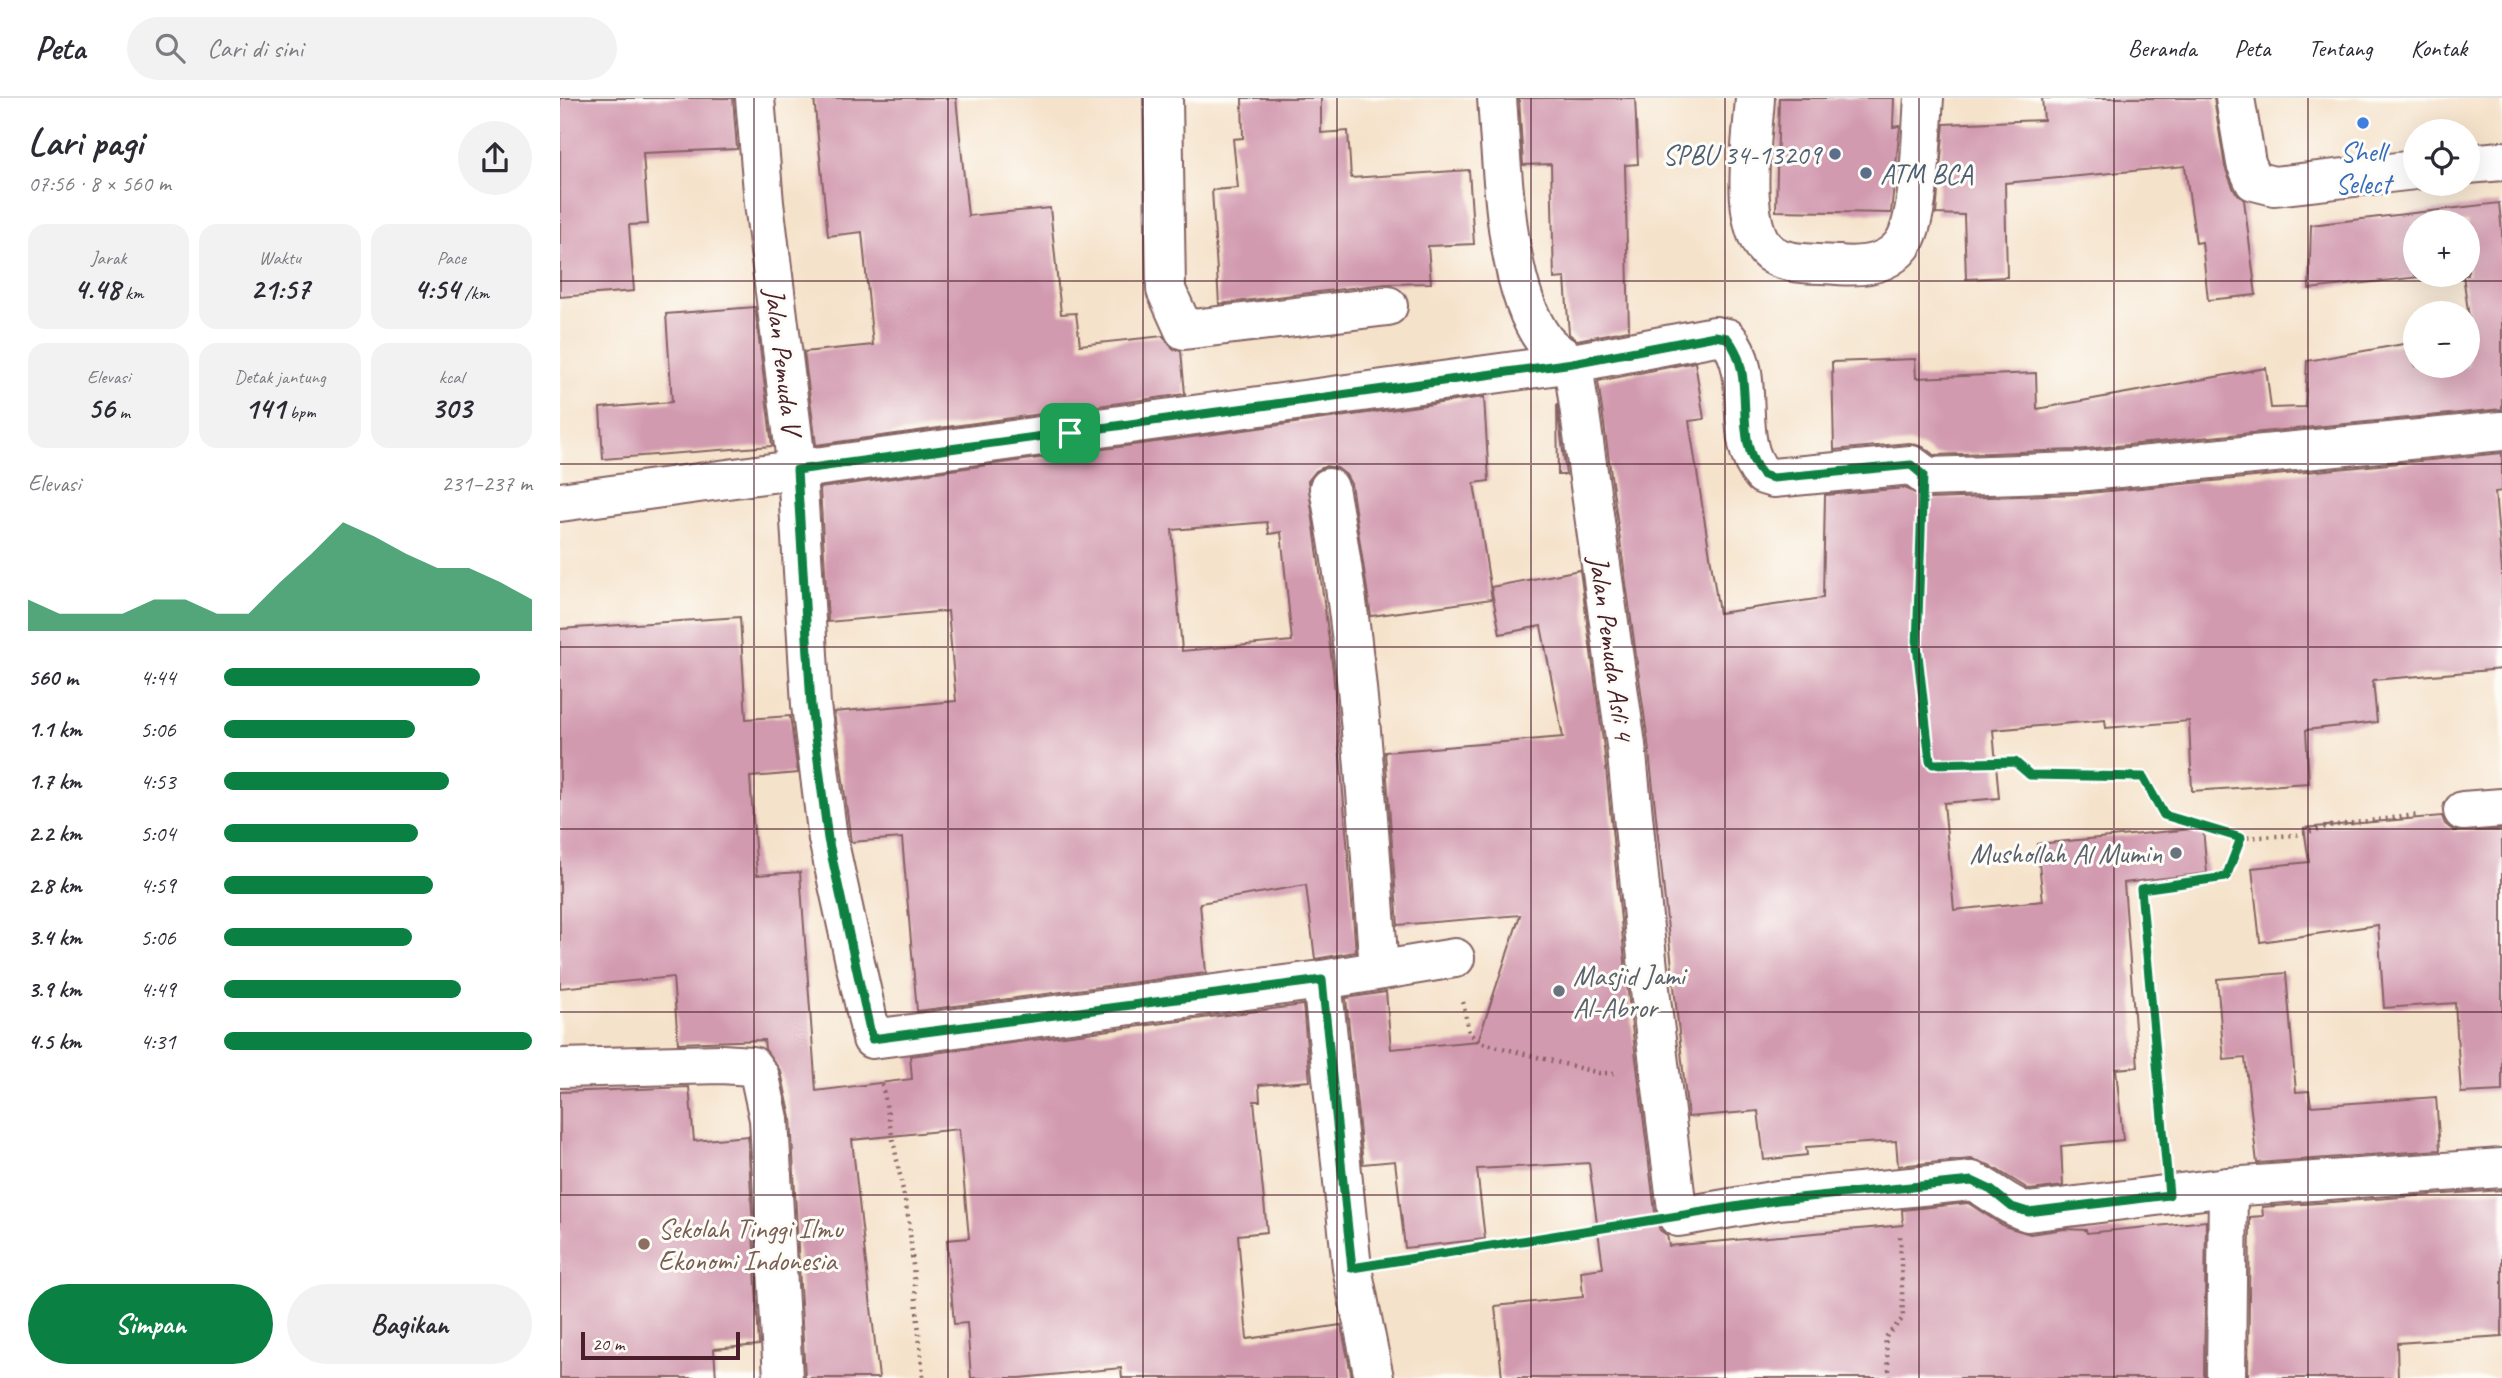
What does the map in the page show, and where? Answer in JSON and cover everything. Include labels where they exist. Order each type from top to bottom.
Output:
[{"type":"street","name":"Jalan Pemuda V","points":[[755,98],[764,203],[797,470],[811,705],[828,839],[872,1039]]},
{"type":"street","points":[[1163,98],[1166,290],[1184,330],[1388,306]]},
{"type":"street","points":[[1497,98],[1506,222],[1525,301],[1544,340],[1573,363]]},
{"type":"street","points":[[1755,98],[1750,218],[1760,241],[1771,254],[1793,261],[1857,266],[1884,260],[1902,246],[1913,222],[1924,98]]},
{"type":"street","points":[[2235,98],[2246,163],[2254,181],[2274,186],[2403,171]]},
{"type":"street","points":[[2480,163],[2502,160]]},
{"type":"street","points":[[560,502],[1573,363],[1715,336],[1727,338],[1738,355],[1751,457],[1763,475],[1773,478],[1911,465],[1923,475],[2077,472],[2502,430]]},
{"type":"street","name":"Jalan Pemuda Asli 4","points":[[1573,363],[1626,745],[1678,1217]]},
{"type":"street","points":[[1329,488],[1339,540],[1356,682],[1379,969]]},
{"type":"street","points":[[2463,811],[2502,808]]},
{"type":"street","points":[[872,1039],[1322,980],[1455,958]]},
{"type":"street","points":[[1322,980],[1352,1268],[1374,1378]]},
{"type":"street","points":[[560,1068],[721,1064],[752,1066],[760,1077],[768,1119],[783,1378]]},
{"type":"street","points":[[1678,1217],[1778,1200],[1972,1181],[1991,1190],[2012,1207],[2028,1212],[2228,1187],[2502,1168]]},
{"type":"street","points":[[2227,1378],[2228,1187]]},
{"type":"path","points":[[1923,475],[1917,646],[1930,761],[1937,766],[2015,762],[2030,775],[2143,777],[2164,815],[2241,838],[2297,835],[2374,820],[2463,811]]},
{"type":"path","points":[[2169,1195],[2141,889],[2226,877],[2241,838]]},
{"type":"path","points":[[1455,958],[1469,1033],[1479,1042],[1599,1073],[1660,1070]]},
{"type":"path","points":[[872,1039],[909,1221],[923,1378]]},
{"type":"path","points":[[1890,1378],[1885,1338],[1903,1318],[1898,1188]]},
{"type":"path","points":[[1352,1268],[1678,1217]]},
{"type":"building","points":[[560,98],[733,98],[737,149],[643,153],[648,224],[629,225],[634,291],[560,297]]},
{"type":"building","points":[[814,98],[956,98],[968,216],[1050,208],[1061,314],[1076,313],[1080,345],[1163,336],[1173,349],[1181,351],[1185,394],[816,445],[804,352],[873,345],[862,232],[828,236]]},
{"type":"building","points":[[1242,98],[1321,98],[1321,133],[1348,131],[1351,178],[1469,170],[1474,244],[1428,246],[1431,283],[1385,284],[1219,304],[1212,190],[1238,188],[1233,139],[1243,138]]},
{"type":"building","points":[[1519,98],[1635,98],[1638,164],[1625,165],[1629,330],[1577,340],[1569,334],[1565,278],[1554,279],[1551,164],[1523,165]]},
{"type":"building","name":"SPBU 34-13209","points":[[1779,98],[1894,98],[1893,127],[1900,126],[1891,213],[1776,211]]},
{"type":"building","points":[[2042,98],[2214,98],[2225,167],[2234,190],[2244,200],[2256,295],[2208,300],[2202,242],[2196,243],[2185,166],[2005,183],[2007,277],[1966,279],[1964,215],[1936,214],[1944,124],[2044,120]]},
{"type":"building","points":[[2499,203],[2502,232],[2502,409],[2076,450],[1934,455],[1923,447],[1909,443],[1834,450],[1832,362],[1915,359],[1916,378],[2036,373],[2037,409],[2266,368],[2271,408],[2305,407],[2307,361],[2403,344],[2403,378],[2480,378],[2480,301],[2467,301],[2465,287],[2480,287],[2480,210],[2439,210]]},
{"type":"building","points":[[2403,214],[2403,279],[2309,289],[2311,225]]},
{"type":"building","points":[[755,307],[772,446],[603,459],[600,408],[672,402],[666,314]]},
{"type":"building","points":[[1695,362],[1704,419],[1689,421],[1719,613],[1823,598],[1825,495],[1905,488],[1928,499],[2078,494],[2502,453],[2502,491],[2495,492],[2502,570],[2502,669],[2373,680],[2377,722],[2306,730],[2309,783],[2192,791],[2189,721],[2106,728],[2105,720],[1993,730],[1999,798],[1944,803],[1954,910],[2043,901],[2037,844],[2203,828],[2207,873],[2124,883],[2138,1067],[2116,1069],[2123,1140],[2061,1146],[2063,1186],[2030,1190],[1989,1165],[1971,1159],[1898,1166],[1896,1141],[1806,1147],[1807,1155],[1764,1160],[1758,1111],[1688,1117],[1648,742],[1598,381]]},
{"type":"building","points":[[1484,397],[1489,481],[1474,483],[1492,599],[1371,616],[1351,484],[1346,475],[1337,468],[1326,466],[1316,471],[1308,481],[1333,670],[1356,952],[1315,959],[1306,885],[1200,903],[1206,973],[917,1011],[902,838],[851,842],[834,712],[956,701],[948,611],[828,622],[820,488]],"holes":[[[1267,522],[1269,534],[1281,532],[1292,641],[1182,651],[1172,530]]]},
{"type":"building","points":[[1557,404],[1566,475],[1558,475]]},
{"type":"building","points":[[1580,570],[1604,748],[1629,1002],[1656,1220],[1660,1230],[1667,1235],[1669,1246],[1903,1225],[1902,1210],[1968,1203],[2004,1226],[2030,1234],[2065,1229],[2086,1230],[2087,1233],[2206,1221],[2204,1378],[1502,1378],[1495,1306],[1583,1297],[1581,1271],[1603,1268],[1589,1163],[1477,1169],[1485,1239],[1405,1248],[1395,1161],[1363,1164],[1346,998],[1386,992],[1391,1049],[1478,1041],[1520,915],[1398,925],[1385,752],[1563,737],[1541,626],[1500,634],[1491,587]]},
{"type":"building","points":[[740,617],[746,719],[790,716],[798,773],[750,777],[757,875],[800,872],[816,1091],[912,1079],[910,1056],[1303,1005],[1310,1081],[1259,1085],[1260,1101],[1254,1101],[1267,1232],[1238,1235],[1247,1339],[1341,1325],[1352,1378],[1122,1378],[1121,1368],[1020,1378],[971,1378],[967,1323],[954,1324],[947,1240],[969,1238],[959,1129],[852,1140],[879,1378],[805,1378],[791,1118],[781,1072],[765,1049],[764,1040],[678,1043],[673,977],[560,988],[560,629]]},
{"type":"building","points":[[2442,816],[2445,824],[2454,831],[2502,830],[2502,1091],[2461,1093],[2455,1003],[2384,1008],[2378,925],[2260,942],[2252,868],[2309,862],[2304,828]]},
{"type":"building","points":[[2286,973],[2296,1092],[2309,1091],[2311,1106],[2436,1097],[2440,1150],[2257,1163],[2245,1058],[2224,1060],[2217,979]]},
{"type":"building","name":"Sekolah Tinggi Ilmu Ekonomi Indonesia","points":[[689,1087],[694,1141],[748,1136],[759,1345],[714,1349],[716,1378],[560,1378],[560,1092]]},
{"type":"building","points":[[2502,1190],[2502,1336],[2397,1343],[2398,1378],[2248,1378],[2250,1217],[2263,1216],[2262,1207]]},
{"type":"place","name":"Shell Select","points":[[2363,123]]},
{"type":"place","name":"SPBU 34-13209","points":[[1835,154]]},
{"type":"place","name":"ATM BCA","points":[[1866,173]]},
{"type":"place","name":"Mushollah Al Mumin","points":[[2176,853]]},
{"type":"place","name":"Masjid Jami Al-Abror","points":[[1559,991]]},
{"type":"place","name":"Sekolah Tinggi Ilmu Ekonomi Indonesia","points":[[644,1244]]},
{"type":"route","points":[[1715,336],[1727,338],[1738,355],[1751,457],[1763,475],[1773,478],[1911,465],[1915,467],[1923,475],[1917,646],[1930,761],[1937,766],[2015,762],[2030,775],[2143,777],[2146,778],[2164,815],[2241,838],[2226,877],[2141,889],[2169,1195],[2028,1212],[2012,1207],[1991,1190],[1972,1181],[1778,1200],[1352,1268],[1322,980],[872,1039],[828,839],[811,705],[797,470],[1070,433],[1573,363],[1715,336]]}]
